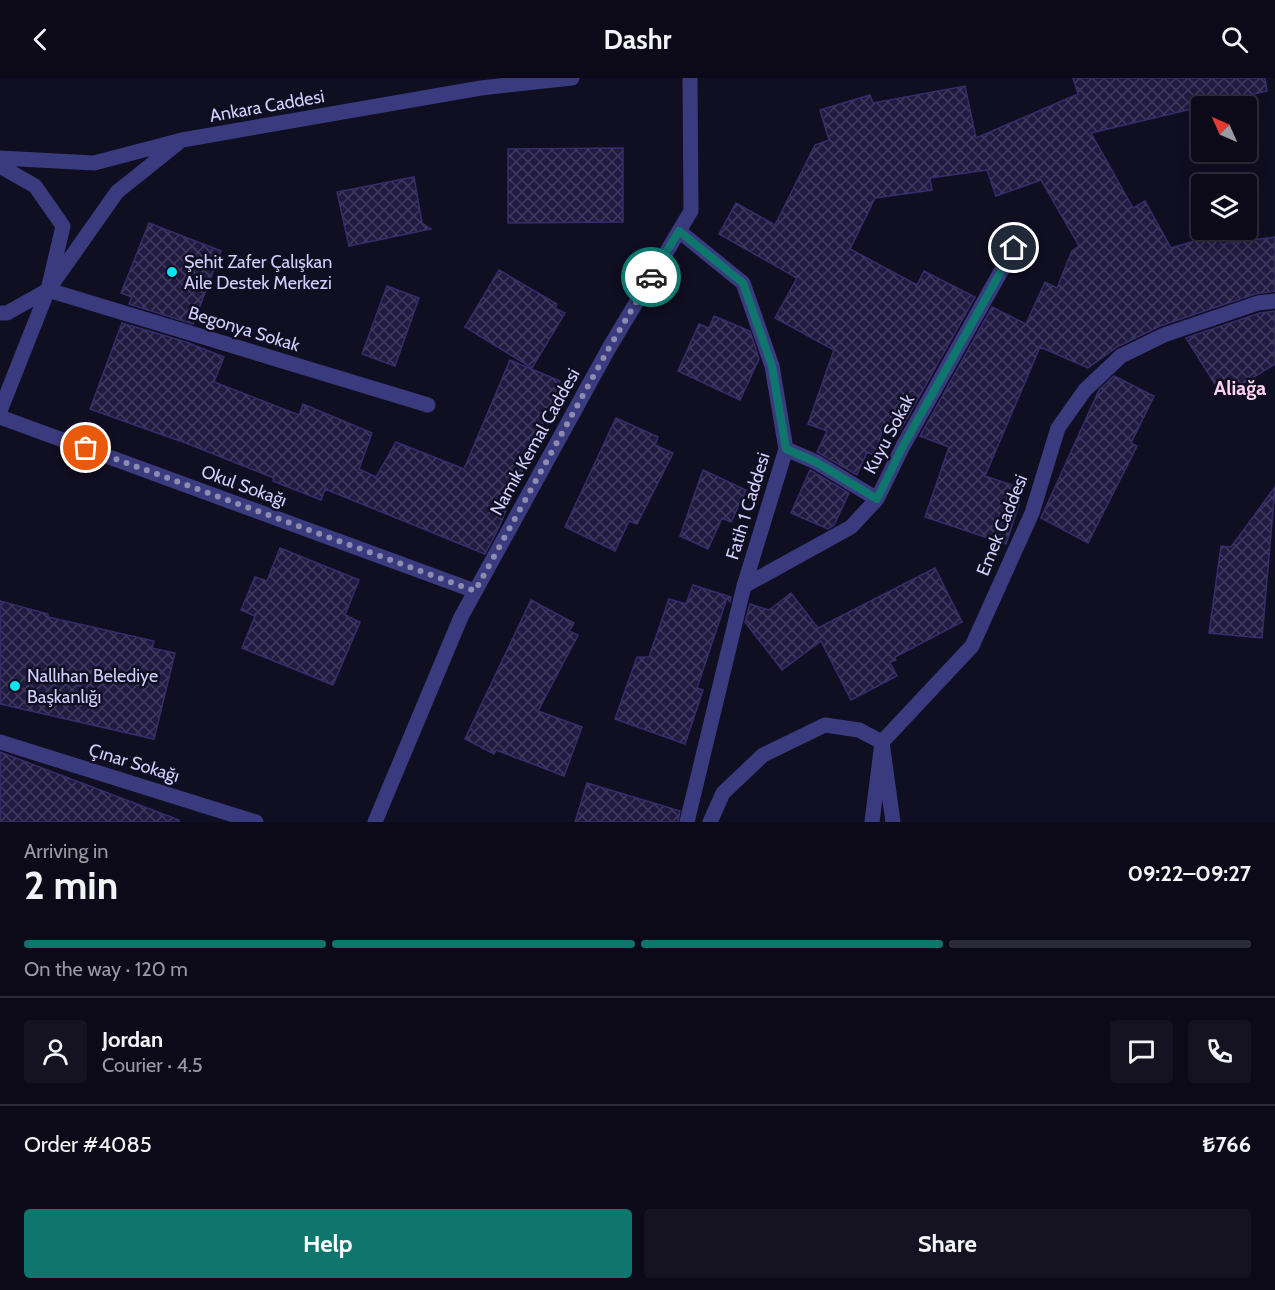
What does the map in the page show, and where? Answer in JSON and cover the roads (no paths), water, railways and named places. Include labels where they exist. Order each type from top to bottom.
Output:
[{"type":"street","name":"Ankara Caddesi","points":[[0,158],[94,163],[182,140],[481,88],[572,78]]},
{"type":"street","name":"Namık Kemal Caddesi","points":[[375,822],[461,616],[609,348],[691,211],[690,78]]},
{"type":"street","name":"Ankara Caddesi","points":[[0,313],[7,313],[48,290],[117,192],[182,140]]},
{"type":"street","points":[[0,166],[35,186],[63,226],[48,290],[0,411]]},
{"type":"street","name":"Fatih 1 Caddesi","points":[[679,231],[743,283],[772,366],[786,449],[744,586],[687,822]]},
{"type":"street","name":"Kuyu Sokak","points":[[744,586],[851,527],[877,499],[903,446],[1014,248]]},
{"type":"street","name":"Begonya Sokak","points":[[48,290],[428,405]]},
{"type":"street","name":"Emek Caddesi","points":[[882,742],[972,646],[1032,513],[1058,428],[1085,390],[1120,356],[1164,335],[1258,303],[1275,301]]},
{"type":"street","name":"Okul Sokağı","points":[[0,417],[475,591]]},
{"type":"street","points":[[786,449],[816,462],[877,499]]},
{"type":"street","points":[[710,822],[723,793],[763,755],[825,724],[859,729],[882,742]]},
{"type":"street","name":"Çınar Sokağı","points":[[0,742],[255,822]]},
{"type":"street","points":[[872,822],[882,742]]},
{"type":"street","points":[[882,742],[893,822]]},
{"type":"place","name":"Şehit Zafer Çalışkan Aile Destek Merkezi","points":[[172,272]]},
{"type":"place","name":"Nallıhan Belediye Başkanlığı","points":[[15,686]]},
{"type":"district","name":"Aliağa","points":[[1240,388]]}]
